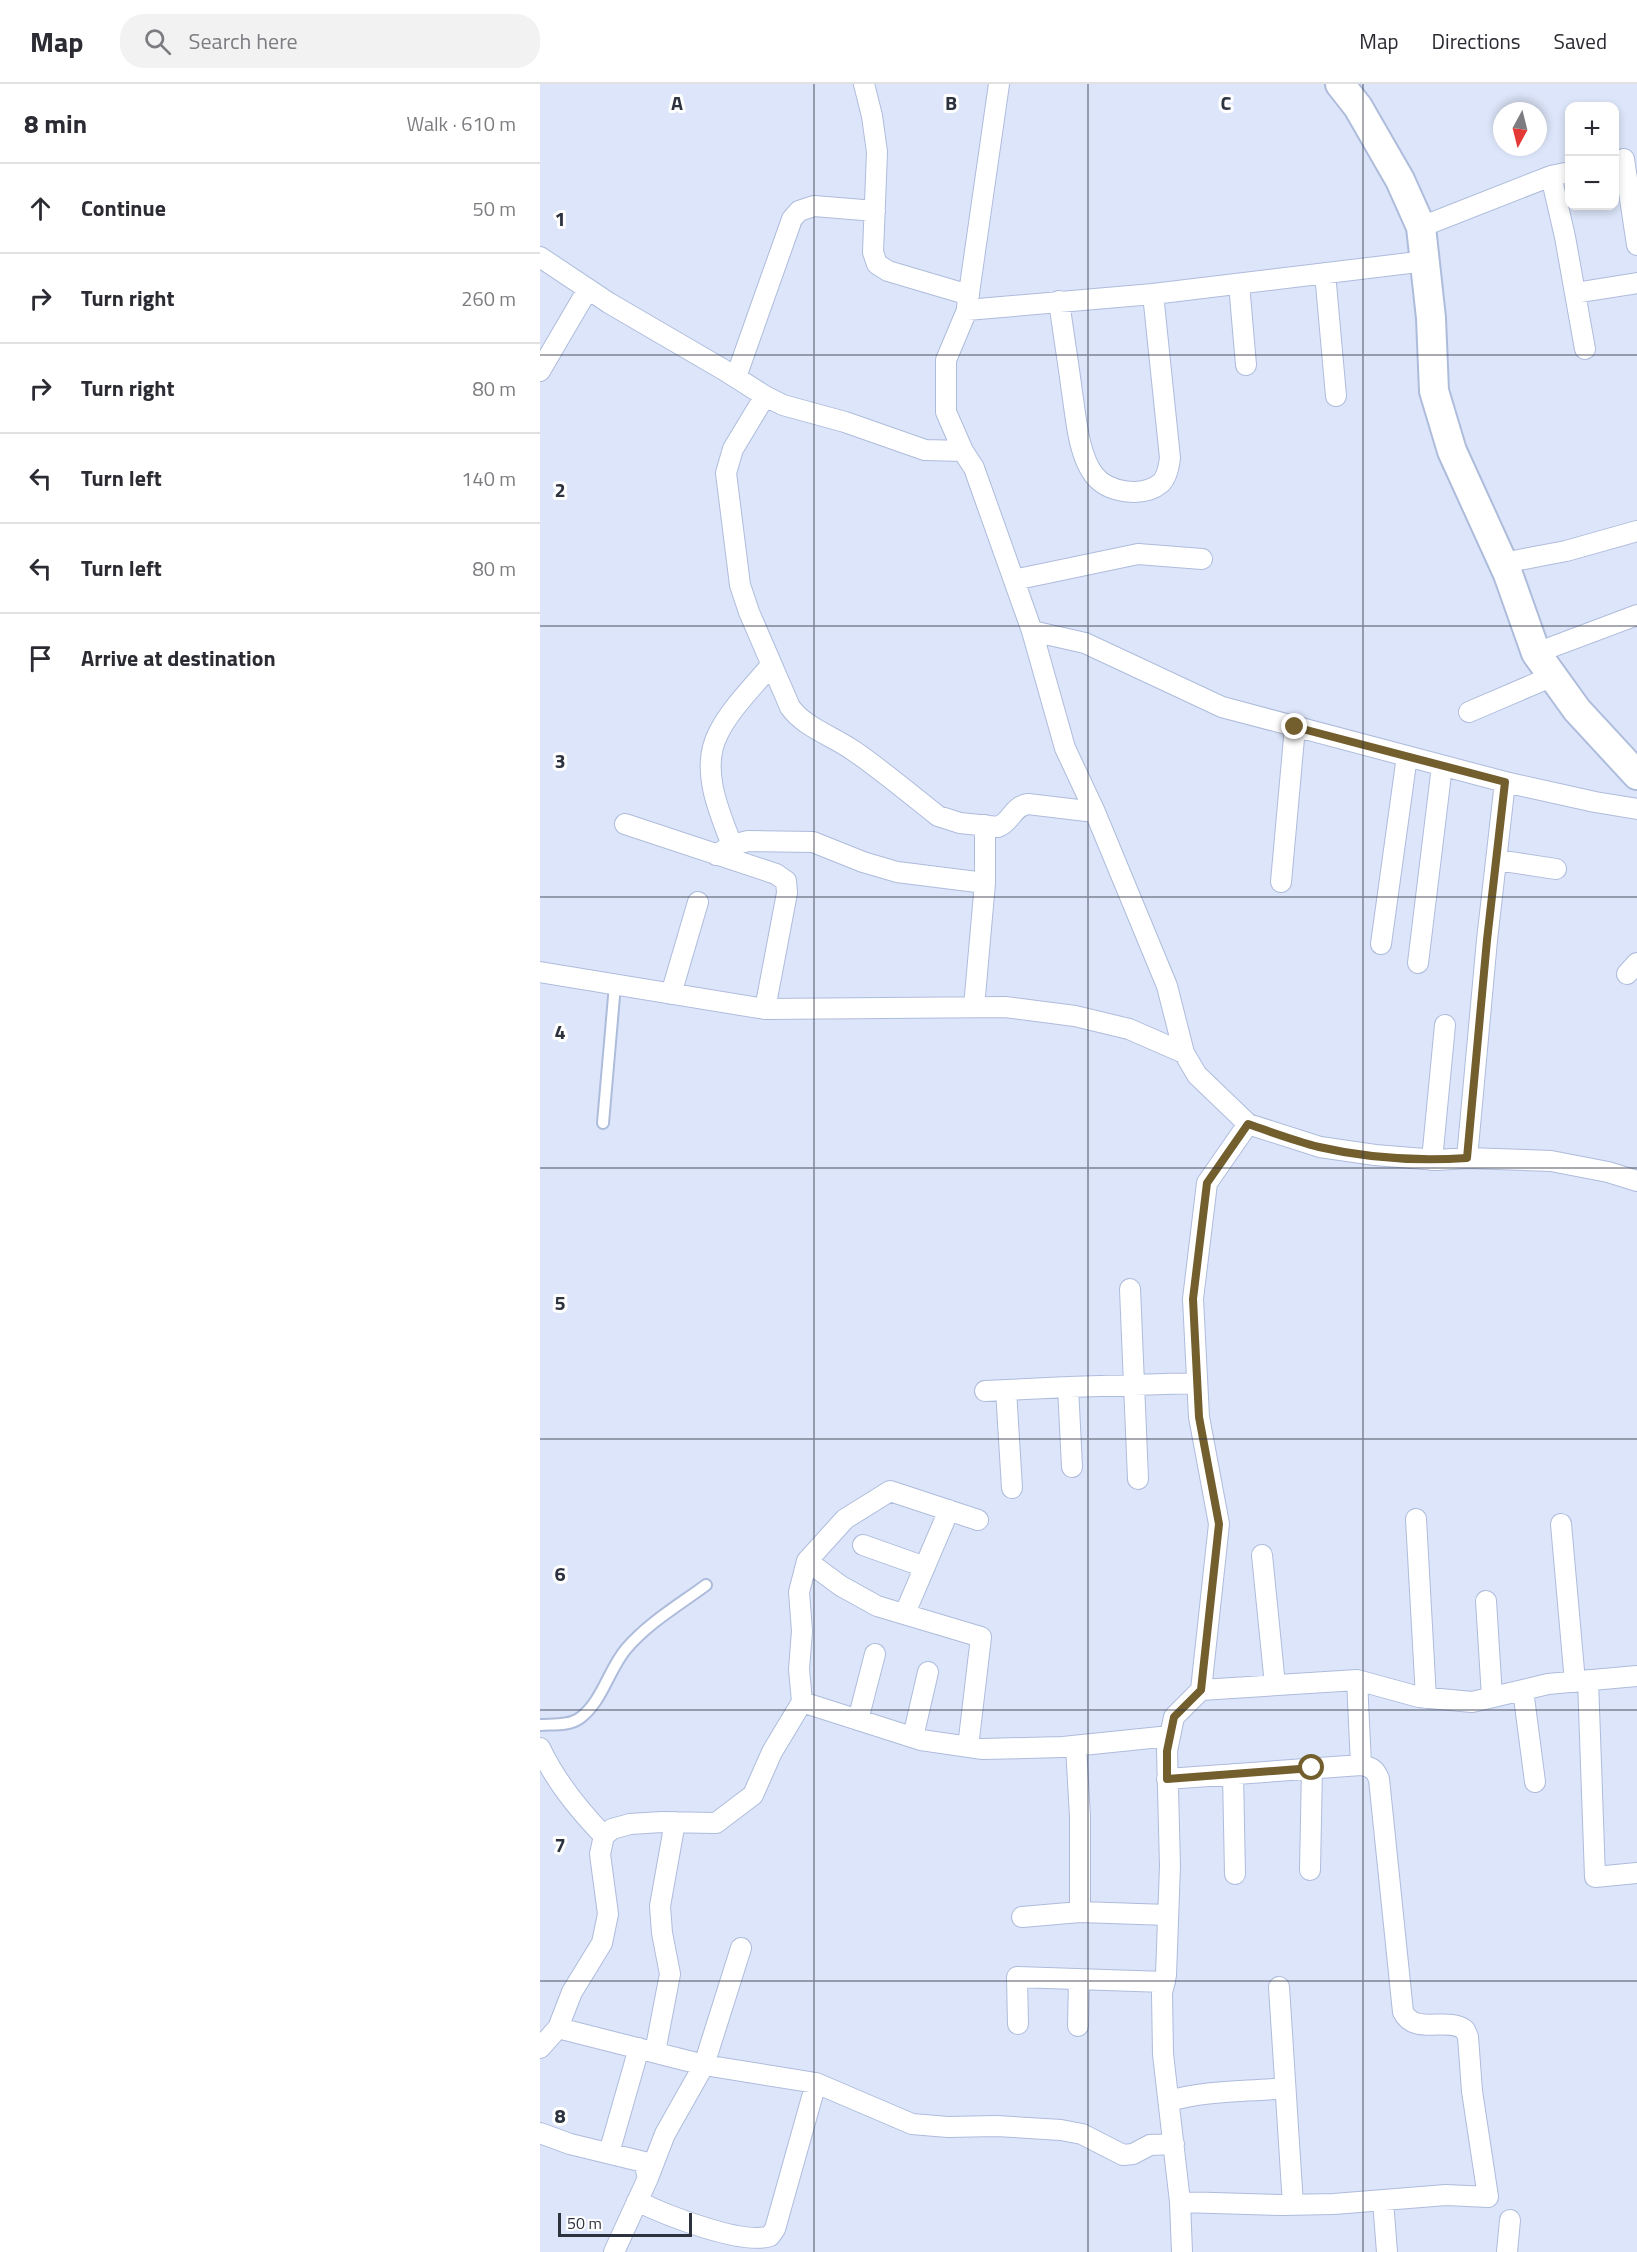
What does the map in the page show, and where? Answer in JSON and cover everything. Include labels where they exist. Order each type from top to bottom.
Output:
[{"type":"street","points":[[864,84],[872,116],[877,152],[873,252],[877,264],[888,272],[968,303],[1059,301],[1153,294],[1426,261]]},
{"type":"street","points":[[999,84],[968,303],[946,360],[946,412],[963,451],[974,468],[1014,580],[1032,631],[1065,748],[1095,812],[1167,986],[1184,1053],[1197,1075],[1248,1124],[1320,1147],[1432,1160],[1467,1158],[1551,1161],[1608,1172],[1637,1181]]},
{"type":"street","points":[[1340,84],[1358,107],[1400,180],[1421,227],[1431,318],[1434,391],[1452,450],[1503,563],[1536,652],[1577,710],[1637,775]]},
{"type":"street","points":[[1625,159],[1637,245]]},
{"type":"street","points":[[1421,227],[1560,174],[1565,237],[1585,349]]},
{"type":"street","points":[[736,377],[792,219],[799,211],[814,206],[874,212]]},
{"type":"street","points":[[540,257],[588,289],[783,405],[845,422],[925,450],[963,451]]},
{"type":"street","points":[[1325,273],[1336,396]]},
{"type":"street","points":[[1575,293],[1637,283]]},
{"type":"street","points":[[1239,284],[1246,365]]},
{"type":"street","points":[[540,371],[588,289]]},
{"type":"street","points":[[1059,301],[1080,445],[1094,475],[1107,487],[1129,492],[1146,490],[1161,483],[1167,472],[1170,458],[1153,294]]},
{"type":"street","points":[[765,396],[733,449],[726,473],[740,585],[749,612],[790,707],[800,718],[866,759],[938,816],[960,823],[998,827],[1004,825],[1018,808],[1028,804],[1095,812]]},
{"type":"street","points":[[1503,563],[1566,551],[1637,531]]},
{"type":"street","points":[[1014,580],[1138,554],[1202,559]]},
{"type":"street","points":[[1536,652],[1637,615]]},
{"type":"street","points":[[1032,631],[1085,643],[1222,707],[1505,782],[1594,802],[1637,808]]},
{"type":"street","points":[[724,850],[714,791],[713,746],[723,724],[771,664]]},
{"type":"street","points":[[1469,712],[1553,676]]},
{"type":"street","points":[[1281,882],[1295,727]]},
{"type":"street","points":[[1381,944],[1407,756]]},
{"type":"street","points":[[1418,963],[1442,766]]},
{"type":"street","points":[[1467,1158],[1487,940],[1505,782]]},
{"type":"street","points":[[625,824],[724,850],[786,881],[787,893],[765,1009]]},
{"type":"street","points":[[974,1007],[985,883],[985,825]]},
{"type":"street","points":[[724,850],[748,841],[813,842],[863,862],[897,872],[985,883]]},
{"type":"street","points":[[1497,860],[1556,869]]},
{"type":"street","points":[[671,994],[698,902]]},
{"type":"street","points":[[540,972],[765,1009],[1005,1007],[1075,1016],[1129,1029],[1184,1053]]},
{"type":"street","points":[[1432,1160],[1445,1025]]},
{"type":"street","points":[[1182,2252],[1180,2202],[1163,2054],[1162,1993],[1170,1866],[1167,1751],[1174,1717],[1201,1690],[1219,1524],[1199,1417],[1193,1299],[1207,1183],[1248,1124]]},
{"type":"street","points":[[1130,1289],[1138,1479]]},
{"type":"street","points":[[985,1391],[1197,1383]]},
{"type":"street","points":[[1068,1387],[1072,1467]]},
{"type":"street","points":[[1006,1390],[1012,1488]]},
{"type":"street","points":[[540,2048],[558,2028],[572,1992],[602,1943],[608,1914],[600,1854],[604,1836],[612,1829],[630,1824],[716,1823],[753,1795],[772,1752],[802,1702],[799,1670],[802,1631],[799,1592],[807,1561],[845,1519],[890,1491],[978,1520]]},
{"type":"street","points":[[905,1613],[949,1510]]},
{"type":"street","points":[[1416,1520],[1426,1698]]},
{"type":"street","points":[[1561,1524],[1582,1681],[1595,1877],[1637,1873]]},
{"type":"street","points":[[862,1545],[925,1567]]},
{"type":"street","points":[[1262,1555],[1275,1685]]},
{"type":"street","points":[[807,1561],[841,1586],[877,1606],[981,1637],[968,1747]]},
{"type":"street","points":[[1486,1601],[1492,1697]]},
{"type":"street","points":[[858,1720],[875,1654]]},
{"type":"street","points":[[913,1737],[928,1672]]},
{"type":"street","points":[[1201,1690],[1357,1680],[1426,1698],[1472,1702],[1548,1684],[1637,1676]]},
{"type":"street","points":[[1357,1680],[1361,1765]]},
{"type":"street","points":[[1523,1690],[1535,1782]]},
{"type":"street","points":[[802,1702],[913,1737],[983,1749],[1076,1746],[1170,1736]]},
{"type":"street","points":[[1076,1746],[1080,1817],[1080,1912]]},
{"type":"street","points":[[540,1748],[558,1782],[579,1810],[604,1836]]},
{"type":"street","points":[[1167,1779],[1361,1765],[1376,1771],[1379,1779],[1403,2012],[1410,2021],[1417,2024],[1456,2026],[1465,2030],[1468,2037],[1472,2091],[1488,2197],[1446,2195],[1383,2201],[1293,2205],[1180,2202]]},
{"type":"street","points":[[1310,1870],[1312,1768]]},
{"type":"street","points":[[1233,1774],[1235,1874]]},
{"type":"street","points":[[609,2153],[647,2050],[670,1974],[662,1934],[660,1906],[675,1822]]},
{"type":"street","points":[[1022,1917],[1080,1912],[1168,1915]]},
{"type":"street","points":[[614,2252],[648,2178],[665,2134],[704,2065],[741,1948]]},
{"type":"street","points":[[1018,2024],[1017,1977],[1164,1982]]},
{"type":"street","points":[[1078,2026],[1079,1980]]},
{"type":"street","points":[[1279,1987],[1293,2205]]},
{"type":"street","points":[[558,2028],[704,2065],[816,2083],[912,2124],[948,2127],[996,2126],[1072,2132],[1092,2139],[1123,2155],[1133,2154],[1150,2145],[1174,2144]]},
{"type":"street","points":[[637,2201],[666,2215],[731,2234],[757,2239],[770,2236],[775,2229],[816,2083]]},
{"type":"street","points":[[1169,2101],[1212,2092],[1286,2088]]},
{"type":"street","points":[[540,2133],[570,2144],[644,2162],[648,2178]]},
{"type":"street","points":[[1383,2201],[1387,2252]]},
{"type":"street","points":[[1507,2252],[1510,2220]]},
{"type":"lane","points":[[603,1124],[615,985]]},
{"type":"lane","points":[[540,1725],[572,1722],[582,1717],[591,1707],[625,1650],[650,1626],[706,1586]]},
{"type":"route","points":[[1295,727],[1505,782],[1487,940],[1467,1158],[1437,1160],[1375,1155],[1320,1147],[1248,1124],[1207,1183],[1193,1299],[1199,1417],[1219,1524],[1201,1690],[1174,1717],[1167,1751],[1167,1779],[1312,1768]]}]
